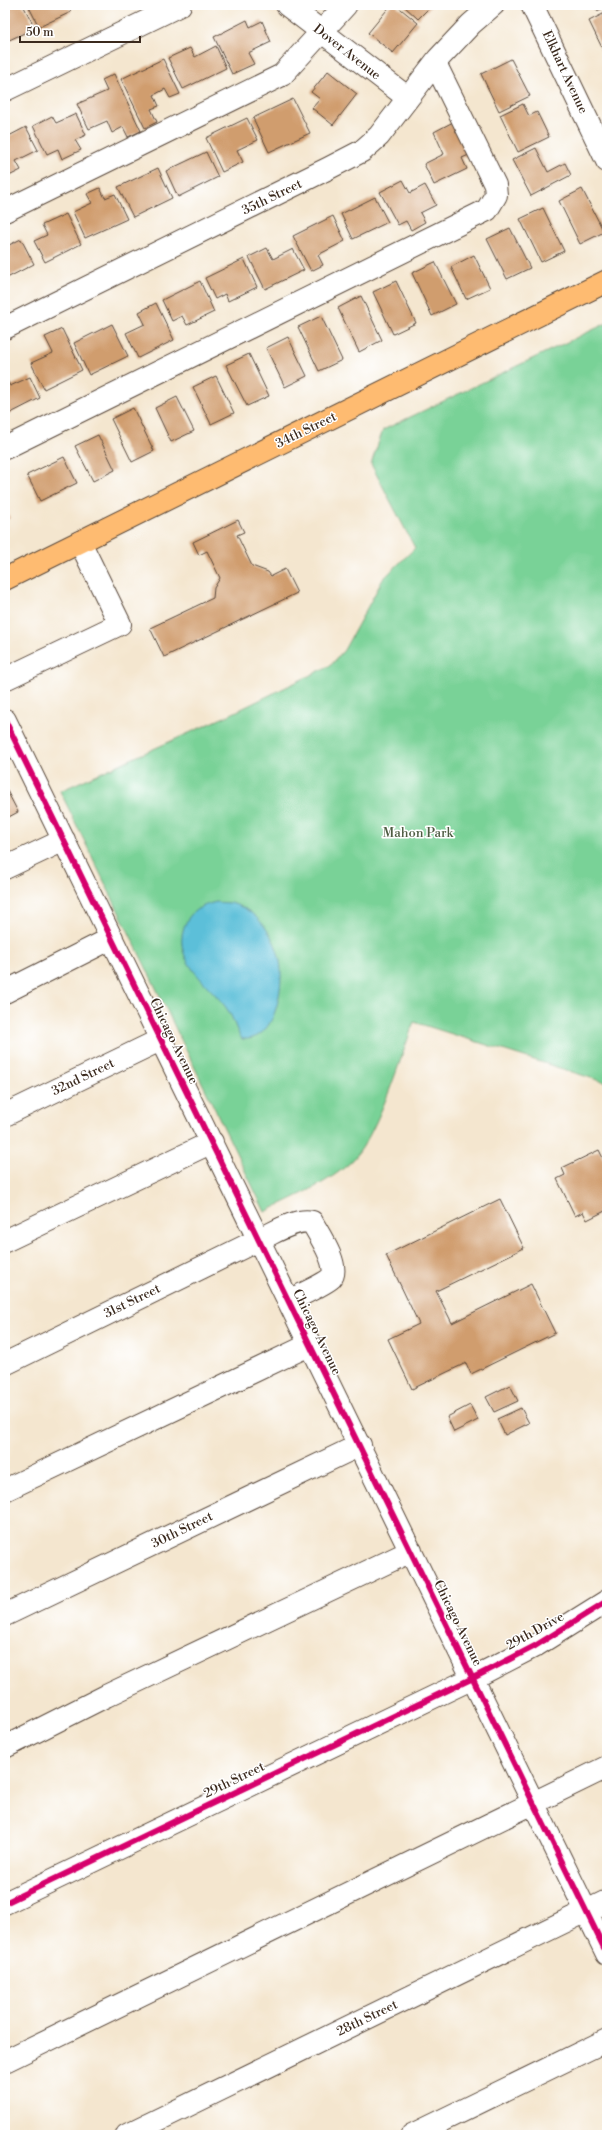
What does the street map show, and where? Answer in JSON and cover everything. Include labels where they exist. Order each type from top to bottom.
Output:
[{"type":"main road","name":"34th Street","points":[[5,579],[607,281]]},
{"type":"street","points":[[5,90],[180,5]]},
{"type":"street","name":"Dover Avenue","points":[[286,5],[408,98]]},
{"type":"street","points":[[5,211],[282,75],[346,5]]},
{"type":"street","name":"35th Street","points":[[5,328],[322,172],[362,150],[379,136],[435,63],[471,24],[493,5]]},
{"type":"street","name":"Elkhart Avenue","points":[[532,5],[607,161]]},
{"type":"street","points":[[5,448],[487,210],[496,196],[495,185],[435,63]]},
{"type":"street","points":[[5,679],[120,624],[80,542]]},
{"type":"street","name":"Chicago Avenue","points":[[5,720],[10,741],[64,840],[260,1239],[607,1954]]},
{"type":"street","points":[[5,868],[64,840]]},
{"type":"street","points":[[5,992],[112,938]]},
{"type":"street","name":"32nd Street","points":[[5,1116],[162,1040]]},
{"type":"street","points":[[5,1240],[212,1142]]},
{"type":"street","name":"31st Street","points":[[5,1364],[260,1239],[306,1220],[312,1222],[332,1260],[334,1270],[331,1278],[289,1300]]},
{"type":"street","points":[[5,1490],[311,1344]]},
{"type":"street","name":"30th Street","points":[[5,1615],[360,1445]]},
{"type":"street","points":[[5,1747],[106,1696],[411,1551]]},
{"type":"street","name":"29th Drive","points":[[473,1678],[535,1646],[607,1601]]},
{"type":"street","name":"29th Street","points":[[5,1903],[473,1678]]},
{"type":"street","points":[[5,2061],[607,1767]]},
{"type":"street","name":"28th Street","points":[[127,2135],[607,1901]]},
{"type":"street","points":[[412,2135],[607,2040]]},
{"type":"green space","name":"Mahon Park","points":[[607,323],[607,1083],[414,1022],[388,1095],[362,1149],[352,1161],[332,1177],[265,1212],[60,791],[229,715],[331,665],[344,650],[383,579],[415,548],[371,464],[383,430]]},
{"type":"water","points":[[216,902],[234,904],[253,914],[267,930],[273,940],[280,960],[280,991],[274,1015],[269,1025],[262,1033],[253,1038],[242,1039],[229,1013],[219,999],[194,971],[183,951],[182,940],[186,921],[200,907]]},
{"type":"building","points":[[5,5],[23,5],[35,28],[5,42]]},
{"type":"building","points":[[28,5],[68,5],[71,12],[39,27]]},
{"type":"building","points":[[391,5],[396,5],[418,23],[393,53],[368,33]]},
{"type":"building","points":[[403,5],[432,5],[418,19]]},
{"type":"building","points":[[594,5],[607,5],[607,6],[597,11]]},
{"type":"building","points":[[607,12],[607,58],[589,21]]},
{"type":"building","points":[[247,20],[250,27],[262,21],[271,42],[248,53],[254,64],[232,74],[214,37]]},
{"type":"building","points":[[216,46],[226,68],[183,89],[168,58],[190,48],[195,57]]},
{"type":"building","points":[[163,59],[180,94],[170,98],[165,89],[154,95],[159,106],[151,109],[157,122],[145,128],[121,79]]},
{"type":"building","points":[[511,59],[530,96],[499,111],[481,74]]},
{"type":"building","points":[[328,71],[357,94],[333,125],[312,108],[320,99],[311,92]]},
{"type":"building","points":[[114,74],[141,131],[128,137],[123,127],[112,133],[107,121],[89,129],[77,104],[107,91],[102,80]]},
{"type":"building","points":[[293,99],[310,133],[269,152],[253,118]]},
{"type":"building","points":[[523,104],[529,116],[537,112],[549,137],[518,152],[500,115]]},
{"type":"building","points":[[76,114],[86,135],[75,140],[81,150],[62,159],[58,149],[47,154],[33,126],[52,116],[56,123]]},
{"type":"building","points":[[247,118],[258,140],[237,150],[243,162],[222,172],[206,138]]},
{"type":"building","points":[[455,121],[471,154],[462,158],[467,169],[434,185],[424,164],[444,154],[434,132]]},
{"type":"building","points":[[26,127],[38,150],[16,161],[21,170],[5,178],[5,138]]},
{"type":"building","points":[[536,148],[548,172],[565,163],[571,175],[531,196],[512,160]]},
{"type":"building","points":[[206,152],[218,177],[178,197],[166,171]]},
{"type":"building","points":[[158,168],[172,198],[133,217],[118,187]]},
{"type":"building","points":[[403,180],[410,193],[425,185],[436,205],[420,213],[425,222],[411,230],[406,221],[398,225],[380,192]]},
{"type":"building","points":[[100,188],[105,198],[115,194],[127,219],[85,238],[73,212],[92,203],[87,194]]},
{"type":"building","points":[[582,189],[604,232],[580,244],[559,201]]},
{"type":"building","points":[[375,197],[388,222],[353,239],[341,214]]},
{"type":"building","points":[[543,208],[564,251],[541,262],[520,219]]},
{"type":"building","points":[[66,214],[81,244],[45,262],[34,241],[47,235],[42,225]]},
{"type":"building","points":[[333,216],[345,241],[318,255],[323,265],[311,271],[293,236]]},
{"type":"building","points":[[510,228],[530,268],[507,279],[487,239]]},
{"type":"building","points":[[21,239],[34,264],[5,279],[5,247]]},
{"type":"building","points":[[267,248],[273,259],[293,249],[304,270],[265,289],[249,257]]},
{"type":"building","points":[[474,255],[490,288],[466,299],[451,267]]},
{"type":"building","points":[[244,259],[257,287],[228,301],[225,294],[215,299],[205,278]]},
{"type":"building","points":[[435,262],[456,304],[432,316],[412,273]]},
{"type":"building","points":[[200,281],[214,312],[187,325],[182,316],[172,321],[162,300]]},
{"type":"building","points":[[396,281],[416,323],[393,334],[373,292]]},
{"type":"building","points":[[361,296],[382,340],[359,352],[338,308]]},
{"type":"building","points":[[156,303],[174,340],[138,358],[126,333],[145,324],[139,312]]},
{"type":"building","points":[[321,316],[342,360],[319,371],[298,327]]},
{"type":"building","points":[[112,324],[128,356],[89,375],[74,343]]},
{"type":"building","points":[[62,329],[82,370],[44,389],[31,363],[53,353],[45,337]]},
{"type":"building","points":[[288,337],[307,376],[285,387],[266,348]]},
{"type":"building","points":[[249,354],[269,396],[247,406],[226,365]]},
{"type":"building","points":[[5,376],[10,386],[30,377],[40,398],[5,416]]},
{"type":"building","points":[[216,376],[234,413],[211,424],[193,387]]},
{"type":"building","points":[[177,397],[194,431],[171,442],[155,408]]},
{"type":"building","points":[[133,408],[154,451],[132,462],[111,419]]},
{"type":"building","points":[[98,435],[115,470],[93,481],[75,446]]},
{"type":"building","points":[[64,457],[77,483],[40,501],[27,475]]},
{"type":"building","points":[[5,509],[10,518],[5,520]]},
{"type":"building","points":[[238,520],[244,532],[237,535],[252,566],[268,572],[271,576],[285,569],[297,593],[164,657],[150,628],[213,598],[214,588],[220,578],[207,551],[199,555],[193,542]]},
{"type":"building","points":[[5,787],[18,812],[5,819]]},
{"type":"building","points":[[599,1150],[607,1166],[607,1210],[587,1220],[583,1212],[575,1216],[557,1179],[565,1175],[562,1168]]},
{"type":"building","points":[[500,1199],[524,1248],[436,1291],[452,1323],[531,1284],[555,1333],[471,1374],[466,1363],[412,1389],[388,1339],[419,1324],[386,1255]]},
{"type":"building","points":[[510,1385],[518,1401],[494,1412],[486,1397]]},
{"type":"building","points":[[470,1405],[478,1420],[454,1432],[447,1417]]},
{"type":"building","points":[[521,1408],[529,1423],[505,1435],[497,1419]]},
{"type":"cycle path","points":[[5,720],[607,1954]]},
{"type":"cycle path","points":[[5,1903],[473,1678],[535,1646],[607,1601]]}]
